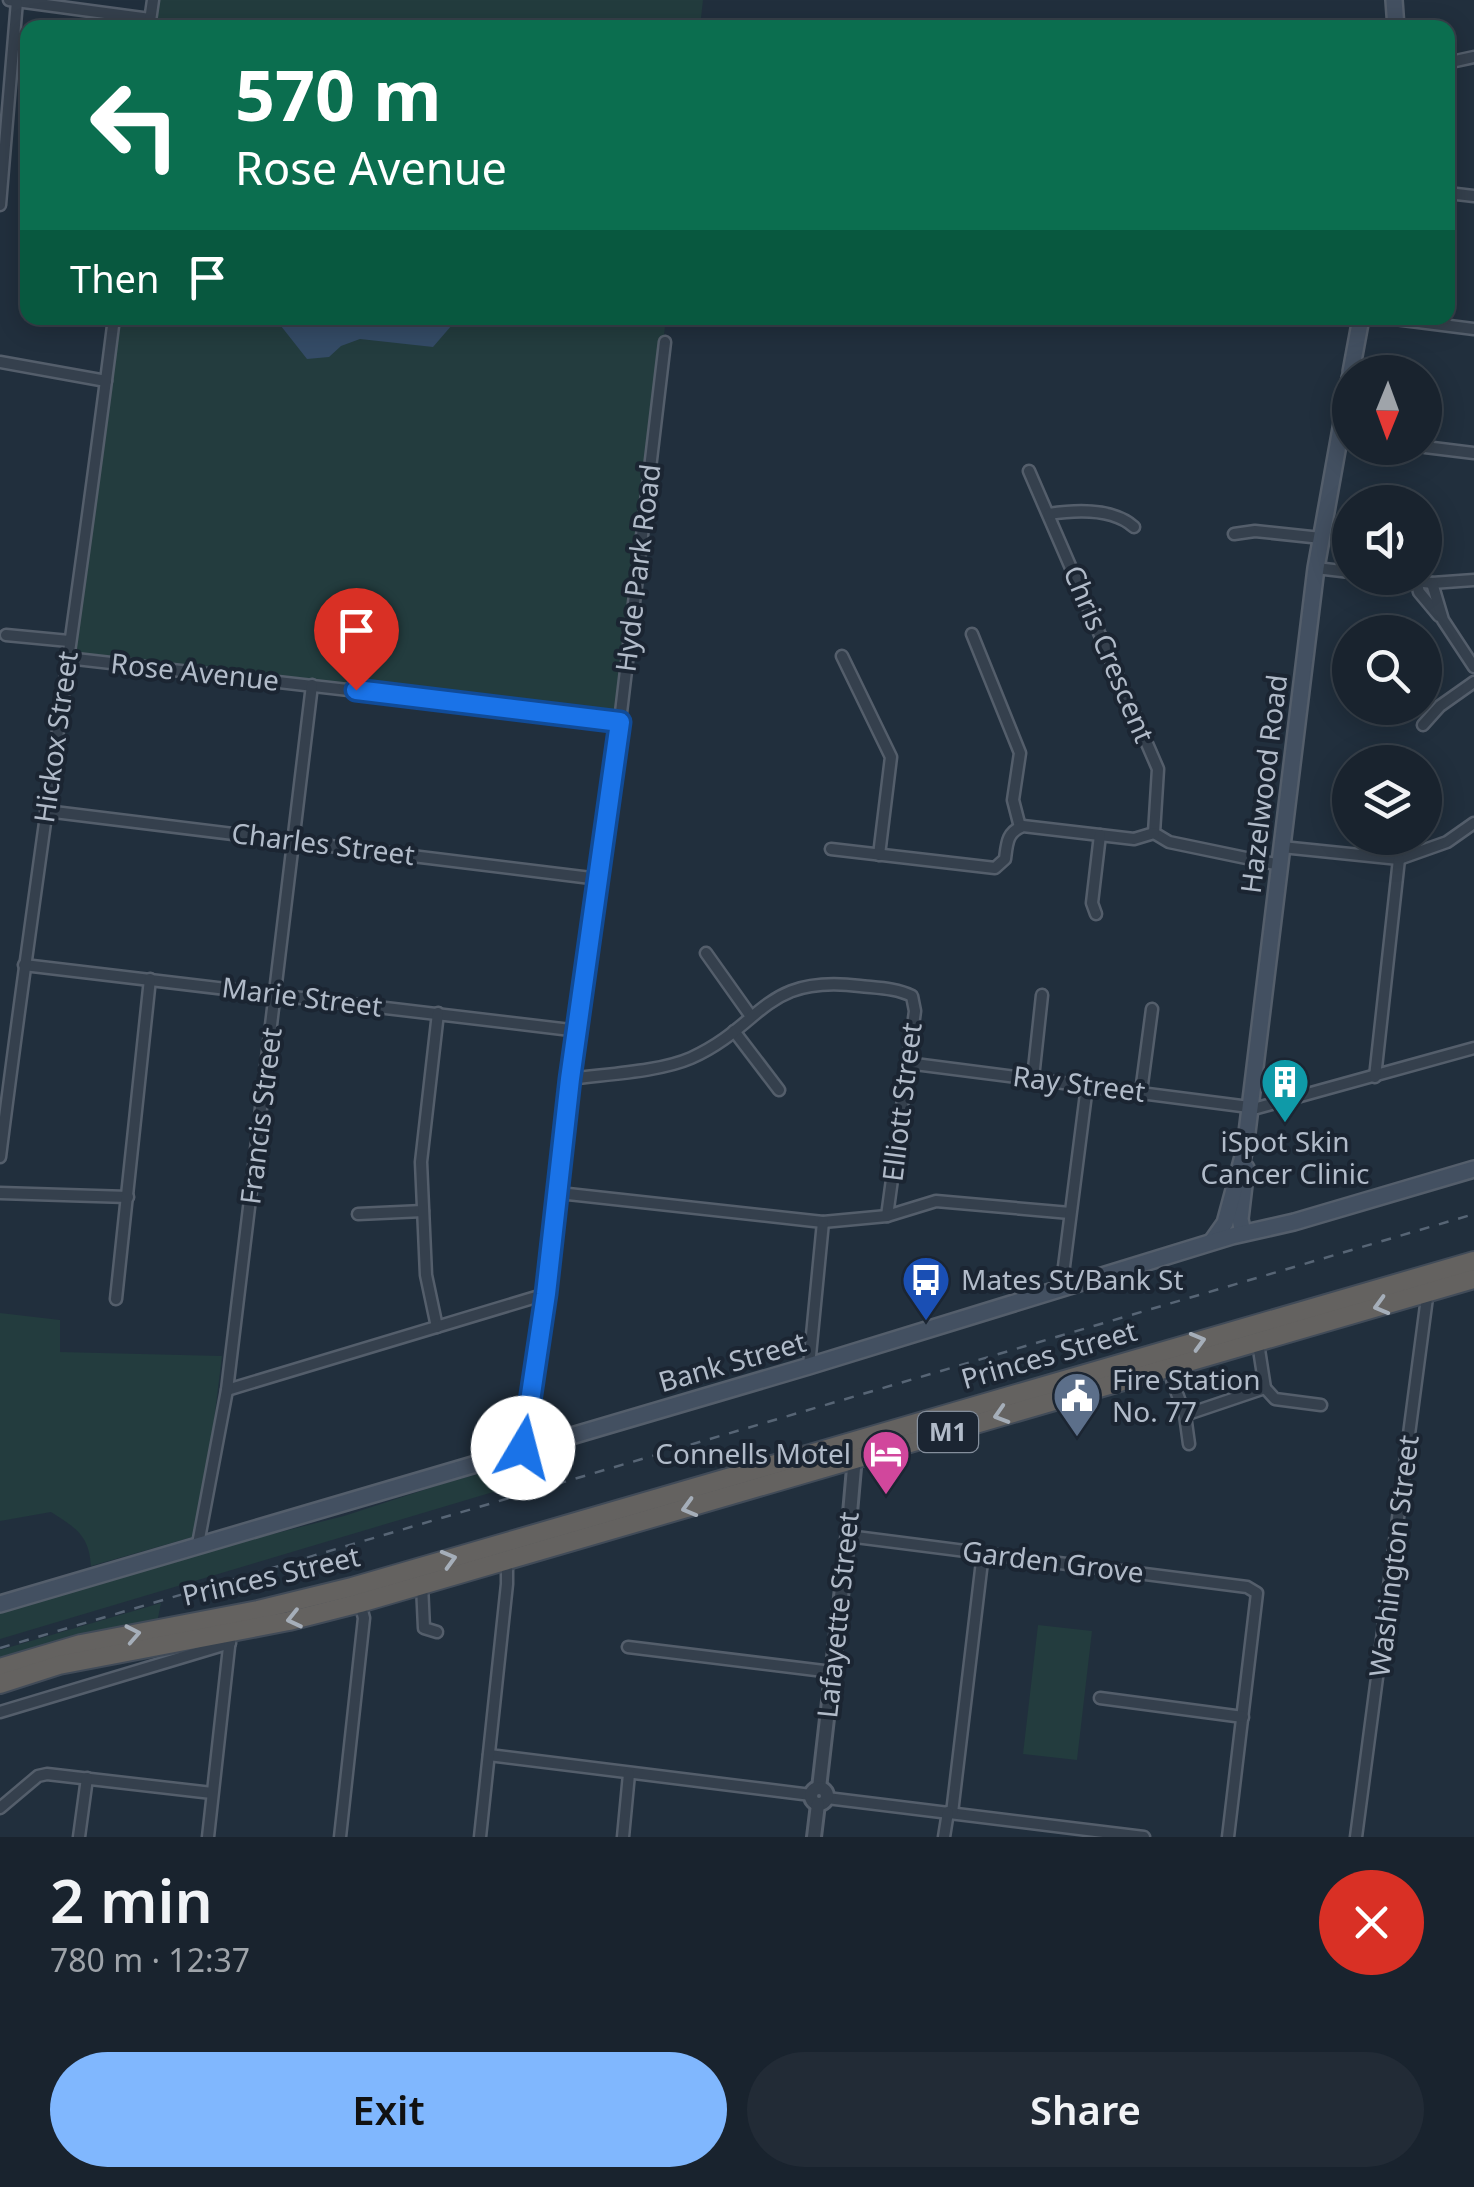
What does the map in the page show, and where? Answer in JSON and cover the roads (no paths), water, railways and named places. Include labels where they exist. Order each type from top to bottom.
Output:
[{"type":"highway","name":"Princes Street","points":[[850,1452],[1258,1342],[1429,1283],[1474,1260]]},
{"type":"highway","name":"Princes Street","points":[[229,1630],[352,1587],[505,1552],[1429,1283],[1474,1279]]},
{"type":"highway","name":"Princes Street","points":[[1,1671],[80,1644],[229,1630],[360,1603],[422,1585],[505,1552]]},
{"type":"main road","name":"Hazelwood Road","points":[[1354,355],[1360,325]]},
{"type":"main road","name":"Hazelwood Road","points":[[1235,1234],[1240,1219],[1245,1149],[1316,568],[1336,465]]},
{"type":"main road","points":[[1060,1290],[1147,1271],[1235,1234],[1294,1222],[1474,1169]]},
{"type":"main road","name":"Bank Street","points":[[1,1603],[809,1366],[1235,1234]]},
{"type":"street","points":[[9,0],[132,20]]},
{"type":"street","points":[[0,204],[17,1]]},
{"type":"street","name":"Hickox Street","points":[[0,1158],[113,325]]},
{"type":"street","points":[[1442,325],[1474,329]]},
{"type":"street","name":"Hyde Park Road","points":[[523,1448],[600,880],[665,342]]},
{"type":"street","points":[[0,362],[106,381]]},
{"type":"street","points":[[1442,449],[1474,453]]},
{"type":"street","name":"Chris Crescent","points":[[1030,472],[1158,769],[1154,833]]},
{"type":"street","points":[[1048,514],[1103,514],[1125,518],[1134,526]]},
{"type":"street","points":[[1234,534],[1255,530],[1320,538]]},
{"type":"street","points":[[1316,568],[1332,570]]},
{"type":"street","points":[[1442,582],[1474,580]]},
{"type":"street","points":[[1422,595],[1474,667]]},
{"type":"street","points":[[1436,595],[1443,620]]},
{"type":"street","points":[[972,634],[1020,753],[1013,800],[1020,827]]},
{"type":"street","points":[[6,635],[69,641]]},
{"type":"street","points":[[842,656],[891,757],[879,855]]},
{"type":"street","name":"Rose Avenue","points":[[68,658],[620,722]]},
{"type":"street","points":[[1442,705],[1474,682]]},
{"type":"street","name":"Francis Street","points":[[198,1544],[227,1390],[312,685]]},
{"type":"street","name":"Charles Street","points":[[46,811],[600,880]]},
{"type":"street","points":[[1282,846],[1399,859],[1447,842],[1474,823]]},
{"type":"street","points":[[830,849],[995,868],[1005,859],[1007,839],[1020,827],[1134,839],[1154,833],[1168,842],[1280,865]]},
{"type":"street","points":[[1096,914],[1092,903],[1100,835]]},
{"type":"street","points":[[1375,1077],[1399,859]]},
{"type":"street","points":[[706,954],[750,1015]]},
{"type":"street","name":"Marie Street","points":[[24,965],[579,1030]]},
{"type":"street","points":[[116,1298],[150,979]]},
{"type":"street","name":"Elliott Street","points":[[570,1079],[686,1060],[734,1031],[750,1015],[786,992],[804,986],[831,982],[901,990],[912,996],[914,1011],[887,1216]]},
{"type":"street","points":[[1033,1078],[1042,995]]},
{"type":"street","points":[[1141,1092],[1152,1008]]},
{"type":"street","points":[[438,1014],[421,1162],[426,1275],[438,1327]]},
{"type":"street","points":[[734,1031],[778,1090]]},
{"type":"street","name":"Ray Street","points":[[907,1064],[1270,1107],[1474,1048]]},
{"type":"street","points":[[1060,1290],[1087,1086]]},
{"type":"street","points":[[559,1193],[823,1222],[887,1216],[936,1201],[1070,1213]]},
{"type":"street","points":[[0,1194],[128,1197]]},
{"type":"street","points":[[358,1214],[423,1212]]},
{"type":"street","points":[[809,1366],[823,1222]]},
{"type":"street","name":"Washington Street","points":[[1356,1837],[1429,1283]]},
{"type":"street","points":[[227,1390],[546,1294]]},
{"type":"street","points":[[1258,1342],[1265,1388],[1275,1398],[1321,1405]]},
{"type":"street","points":[[1172,1380],[1186,1414],[1189,1444]]},
{"type":"street","points":[[1186,1414],[1265,1388]]},
{"type":"street","name":"Lafayette Street","points":[[814,1837],[848,1536],[850,1452]]},
{"type":"street","name":"Garden Grove","points":[[848,1536],[1248,1586],[1258,1592],[1243,1717]]},
{"type":"street","points":[[480,1837],[505,1552]]},
{"type":"street","points":[[944,1837],[983,1552]]},
{"type":"street","points":[[422,1585],[424,1628],[438,1632]]},
{"type":"street","points":[[340,1837],[364,1618],[360,1603]]},
{"type":"street","points":[[0,1712],[229,1630],[208,1837]]},
{"type":"street","points":[[628,1648],[832,1672]]},
{"type":"street","points":[[1100,1698],[1243,1717],[1228,1837]]},
{"type":"street","points":[[489,1755],[1144,1837]]},
{"type":"street","points":[[0,1808],[42,1774],[212,1794]]},
{"type":"street","points":[[622,1837],[629,1774]]},
{"type":"street","points":[[79,1837],[87,1778]]},
{"type":"water","points":[[452,325],[433,347],[360,339],[341,346],[329,357],[307,359],[281,326]]},
{"type":"railway","points":[[0,1648],[1474,1214]]},
{"type":"place","name":"iSpot Skin Cancer Clinic","points":[[1285,1124]]},
{"type":"place","name":"Mates St/Bank St","points":[[926,1322]]},
{"type":"place","name":"Fire Station No. 77","points":[[1077,1438]]},
{"type":"place","name":"Connells Motel","points":[[886,1496]]}]
